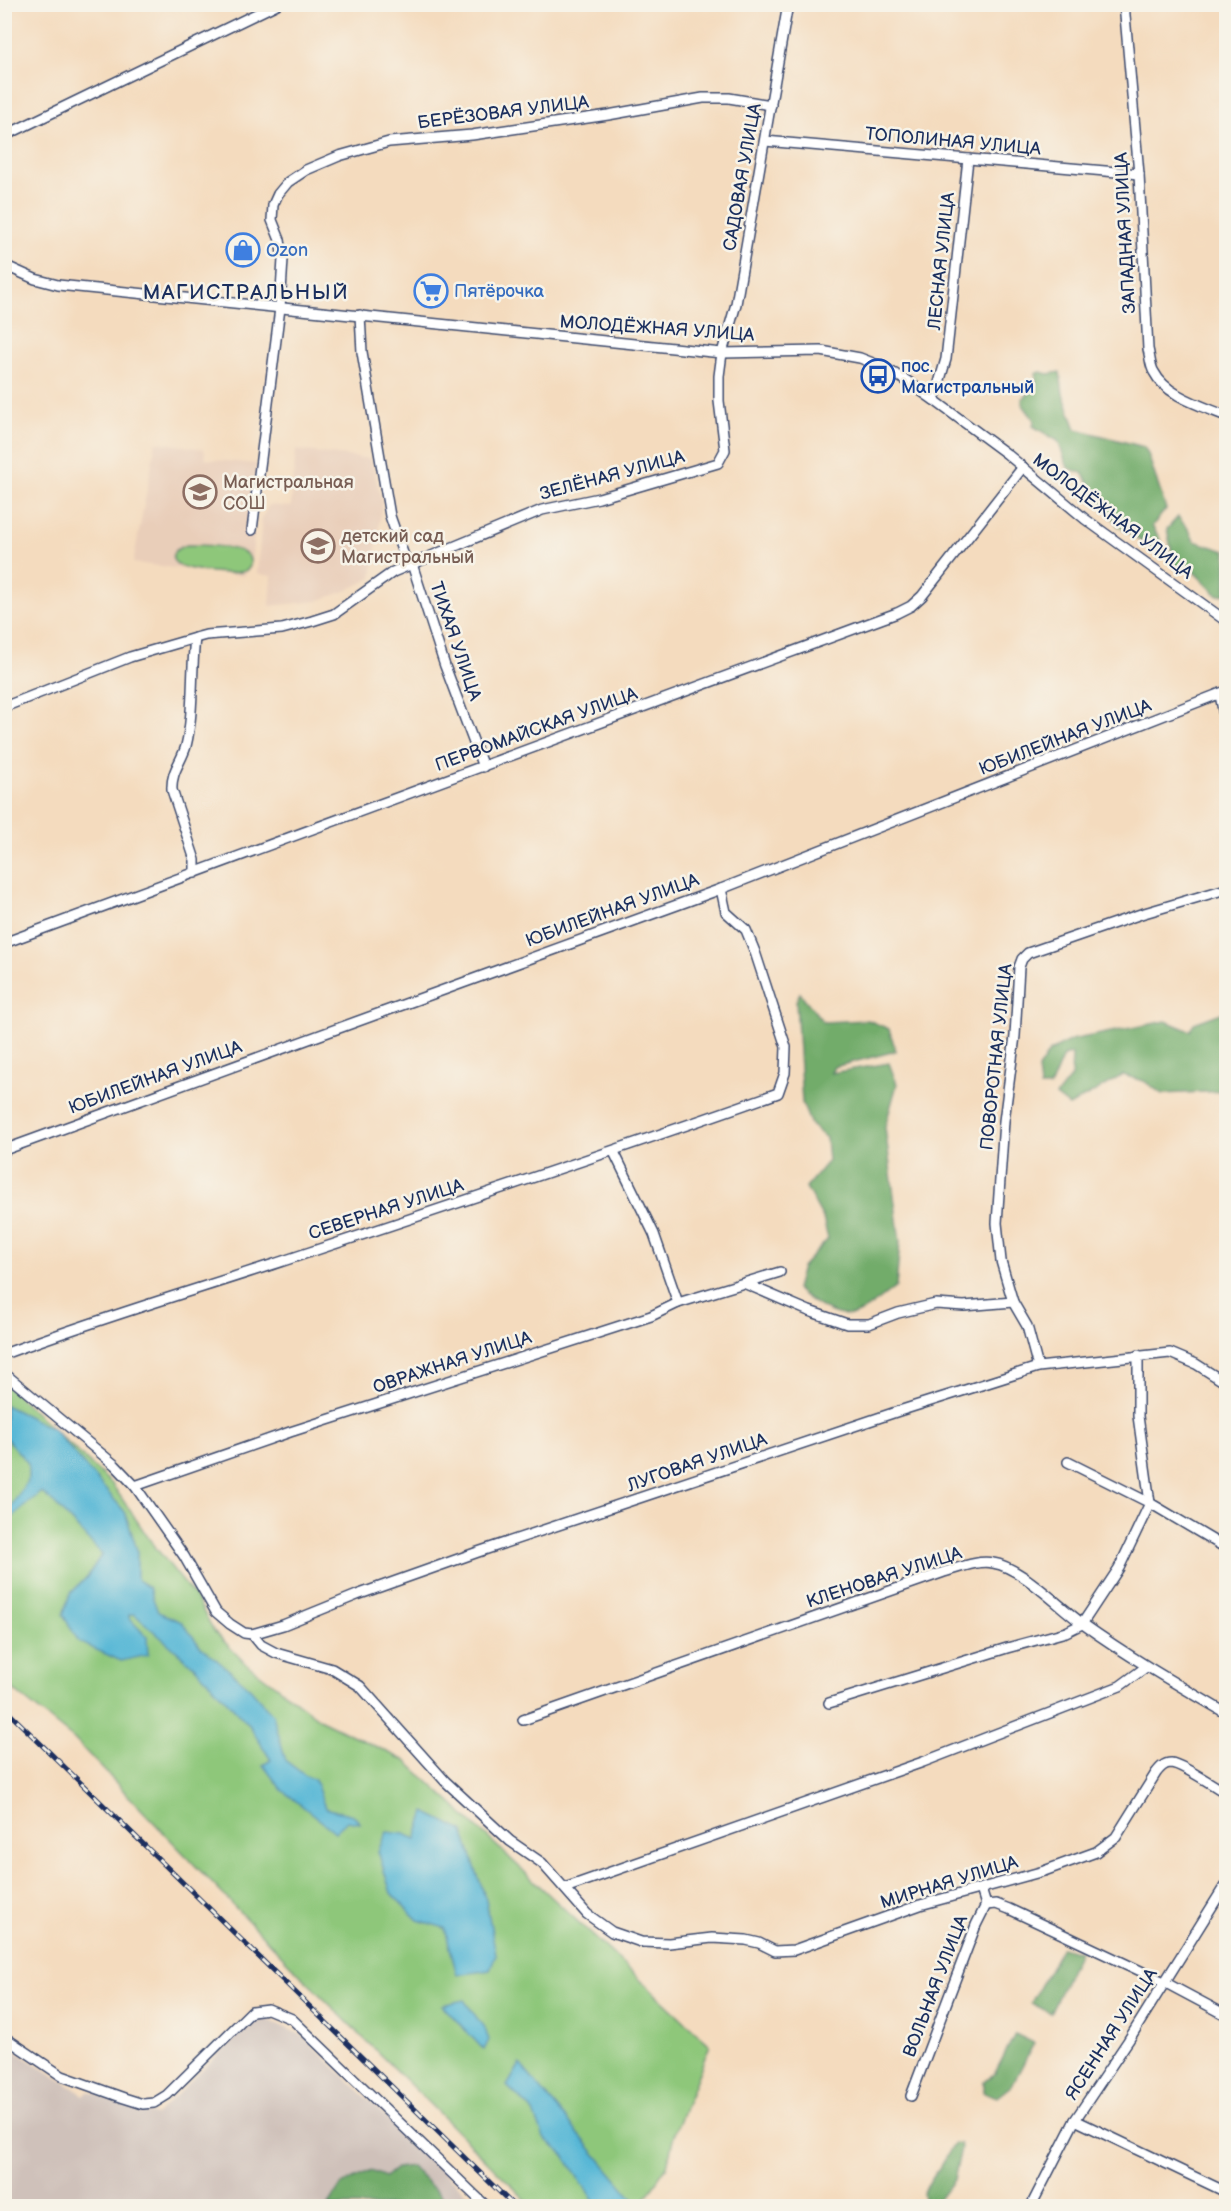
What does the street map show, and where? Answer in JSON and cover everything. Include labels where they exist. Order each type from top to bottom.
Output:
[{"type":"street","points":[[4,136],[277,4]]},
{"type":"street","name":"САДОВАЯ УЛИЦА","points":[[722,353],[736,304],[788,4]]},
{"type":"street","name":"ЗАПАДНАЯ УЛИЦА","points":[[1124,4],[1139,174],[1148,349],[1153,371],[1162,384],[1183,397],[1227,416]]},
{"type":"street","name":"БЕРЁЗОВАЯ УЛИЦА","points":[[280,308],[283,259],[280,240],[272,220],[273,206],[278,194],[288,182],[306,170],[339,156],[389,142],[472,135],[703,98],[729,98],[771,105]]},
{"type":"street","name":"ТОПОЛИНАЯ УЛИЦА","points":[[765,141],[1139,174]]},
{"type":"street","name":"ЛЕСНАЯ УЛИЦА","points":[[934,400],[946,359],[968,159]]},
{"type":"street","name":"МОЛОДЁЖНАЯ УЛИЦА","points":[[4,265],[36,279],[58,285],[722,353],[821,351],[860,358],[883,367],[934,400],[1023,467],[1085,519],[1227,621]]},
{"type":"street","points":[[252,530],[280,308]]},
{"type":"street","name":"ТИХАЯ УЛИЦА","points":[[360,315],[363,352],[390,516],[404,556],[412,564],[445,666],[483,767]]},
{"type":"street","name":"ЗЕЛЁНАЯ УЛИЦА","points":[[4,707],[130,657],[195,638],[206,635],[282,629],[334,614],[393,572],[542,510],[599,498],[718,463],[725,450],[719,401],[722,353]]},
{"type":"street","name":"ПЕРВОМАЙСКАЯ УЛИЦА","points":[[4,943],[912,606],[1023,467]]},
{"type":"street","points":[[195,638],[186,746],[172,780],[172,790],[195,860],[195,873]]},
{"type":"street","points":[[1223,693],[1227,725]]},
{"type":"street","name":"ЮБИЛЕЙНАЯ УЛИЦА","points":[[4,1150],[721,889],[1223,693]]},
{"type":"street","name":"СЕВЕРНАЯ УЛИЦА","points":[[4,1354],[120,1312],[614,1152],[778,1093],[785,1073],[786,1047],[746,930],[726,912],[721,889]]},
{"type":"street","name":"ПОВОРОТНАЯ УЛИЦА","points":[[1038,1368],[1027,1326],[1013,1302],[1001,1261],[997,1224],[1004,1120],[1022,959],[1028,953],[1141,914],[1227,889]]},
{"type":"street","points":[[614,1152],[654,1234],[678,1303]]},
{"type":"street","name":"ОВРАЖНАЯ УЛИЦА","points":[[135,1486],[290,1432],[651,1316],[678,1303],[780,1272]]},
{"type":"street","points":[[746,1284],[809,1311],[847,1324],[869,1324],[898,1313],[936,1304],[964,1306],[1013,1302]]},
{"type":"street","name":"ЛУГОВАЯ УЛИЦА","points":[[248,1634],[283,1625],[357,1595],[478,1552],[899,1411],[1038,1368],[1170,1353],[1196,1364],[1227,1383]]},
{"type":"street","points":[[829,1703],[1066,1632],[1082,1624],[1119,1568],[1150,1503],[1138,1416],[1138,1355]]},
{"type":"street","points":[[4,1373],[115,1465],[135,1486],[184,1556],[216,1612],[230,1624],[276,1653],[332,1669],[360,1686],[445,1781],[510,1840],[542,1863],[565,1888],[923,1762],[1120,1686],[1146,1666]]},
{"type":"street","points":[[1068,1462],[1150,1503],[1227,1548]]},
{"type":"street","name":"КЛЕНОВАЯ УЛИЦА","points":[[523,1720],[933,1576],[982,1562],[1003,1566],[1026,1579],[1082,1624],[1146,1666],[1227,1713]]},
{"type":"street","name":"МИРНАЯ УЛИЦА","points":[[565,1888],[587,1914],[612,1932],[641,1942],[712,1938],[746,1940],[759,1943],[775,1951],[794,1950],[920,1905],[1044,1871],[1096,1852],[1111,1843],[1122,1830],[1163,1765],[1172,1763],[1180,1766],[1227,1793]]},
{"type":"street","name":"ЯСЕННАЯ УЛИЦА","points":[[1031,2206],[1075,2120],[1227,1884]]},
{"type":"street","name":"ВОЛЬНАЯ УЛИЦА","points":[[911,2096],[976,1925],[986,1905],[981,1889]]},
{"type":"street","points":[[986,1905],[996,1904],[1009,1909],[1164,1982],[1227,2015]]},
{"type":"street","points":[[4,2037],[63,2076],[143,2104],[154,2103],[167,2095],[252,2011],[268,2009],[292,2019],[486,2206]]},
{"type":"street","points":[[1075,2120],[1227,2192]]},
{"type":"shaded area","name":"Магистральная СОШ","points":[[156,442],[204,449],[206,459],[257,464],[249,534],[254,535],[251,567],[243,576],[133,563]]},
{"type":"shaded area","name":"детский сад Магистральный","points":[[296,450],[371,459],[382,502],[372,578],[317,601],[270,606],[272,576],[257,574],[262,518],[269,505],[291,507]]},
{"type":"shaded area","points":[[258,2015],[301,2035],[479,2206],[5,2206],[4,2044],[84,2095],[88,2091],[156,2115]]},
{"type":"green space","points":[[1060,372],[1063,394],[1076,429],[1144,447],[1166,509],[1152,526],[1160,539],[1157,551],[1118,526],[1082,473],[1068,468],[1058,441],[1033,426],[1034,420],[1023,405],[1022,399],[1034,388],[1036,373],[1048,374]]},
{"type":"green space","points":[[1178,517],[1189,530],[1194,541],[1226,551],[1226,594],[1217,595],[1188,566],[1175,568],[1167,529]]},
{"type":"green space","points":[[187,545],[233,549],[248,556],[250,565],[248,569],[234,573],[200,571],[181,566],[173,560],[173,554]]},
{"type":"green space","points":[[800,993],[823,1022],[868,1020],[889,1029],[896,1051],[834,1067],[831,1073],[889,1063],[897,1084],[885,1127],[900,1242],[896,1287],[870,1307],[853,1315],[826,1310],[796,1289],[802,1267],[828,1239],[823,1218],[806,1187],[828,1161],[826,1138],[811,1125],[802,1103],[796,1001]]},
{"type":"green space","points":[[1224,1012],[1226,1091],[1162,1094],[1144,1081],[1123,1075],[1069,1106],[1056,1096],[1071,1077],[1072,1054],[1063,1056],[1050,1087],[1040,1087],[1038,1069],[1049,1052],[1071,1040],[1166,1021],[1190,1031],[1194,1023]]},
{"type":"green space","points":[[4,1383],[112,1484],[152,1543],[196,1598],[214,1631],[244,1662],[321,1720],[406,1761],[710,2045],[674,2135],[667,2166],[640,2206],[532,2206],[301,1976],[74,1739],[5,1683]]},
{"type":"green space","points":[[1062,1947],[1079,1952],[1050,2013],[1031,2003]]},
{"type":"green space","points":[[1015,2034],[1034,2043],[1012,2085],[997,2097],[984,2092],[984,2081],[995,2073]]},
{"type":"green space","points":[[955,2143],[960,2144],[961,2148],[954,2180],[936,2203],[925,2203],[923,2193]]},
{"type":"green space","points":[[411,2166],[451,2206],[328,2206],[342,2184],[371,2171],[385,2177],[396,2168]]},
{"type":"water","points":[[5,1405],[53,1429],[125,1512],[137,1550],[137,1579],[149,1588],[158,1612],[182,1622],[200,1646],[247,1685],[273,1715],[286,1761],[315,1780],[325,1808],[353,1815],[360,1823],[347,1821],[335,1832],[281,1789],[263,1765],[271,1760],[250,1726],[197,1669],[134,1614],[129,1615],[129,1618],[147,1637],[148,1655],[121,1661],[79,1642],[63,1615],[70,1594],[87,1577],[102,1554],[41,1492],[5,1523],[5,1516],[28,1480],[28,1463],[5,1437]]},
{"type":"water","points":[[425,1812],[463,1831],[486,1900],[496,1955],[490,1970],[457,1975],[445,1928],[418,1920],[391,1893],[378,1851],[387,1832],[404,1834],[416,1839]]},
{"type":"water","points":[[464,2000],[485,2029],[489,2040],[484,2050],[442,2005]]},
{"type":"water","points":[[520,2064],[639,2206],[597,2206],[564,2155],[544,2138],[534,2112],[507,2086]]},
{"type":"railway","points":[[4,1708],[514,2206]]},
{"type":"place","name":"Ozon","points":[[243,250]]},
{"type":"place","name":"Пятёрочка","points":[[431,291]]},
{"type":"place","name":"пос. Магистральный","points":[[878,376]]},
{"type":"place","name":"Магистральная СОШ","points":[[200,492]]},
{"type":"place","name":"детский сад Магистральный","points":[[318,546]]},
{"type":"district","name":"МАГИСТРАЛЬНЫЙ","points":[[246,292]]}]
